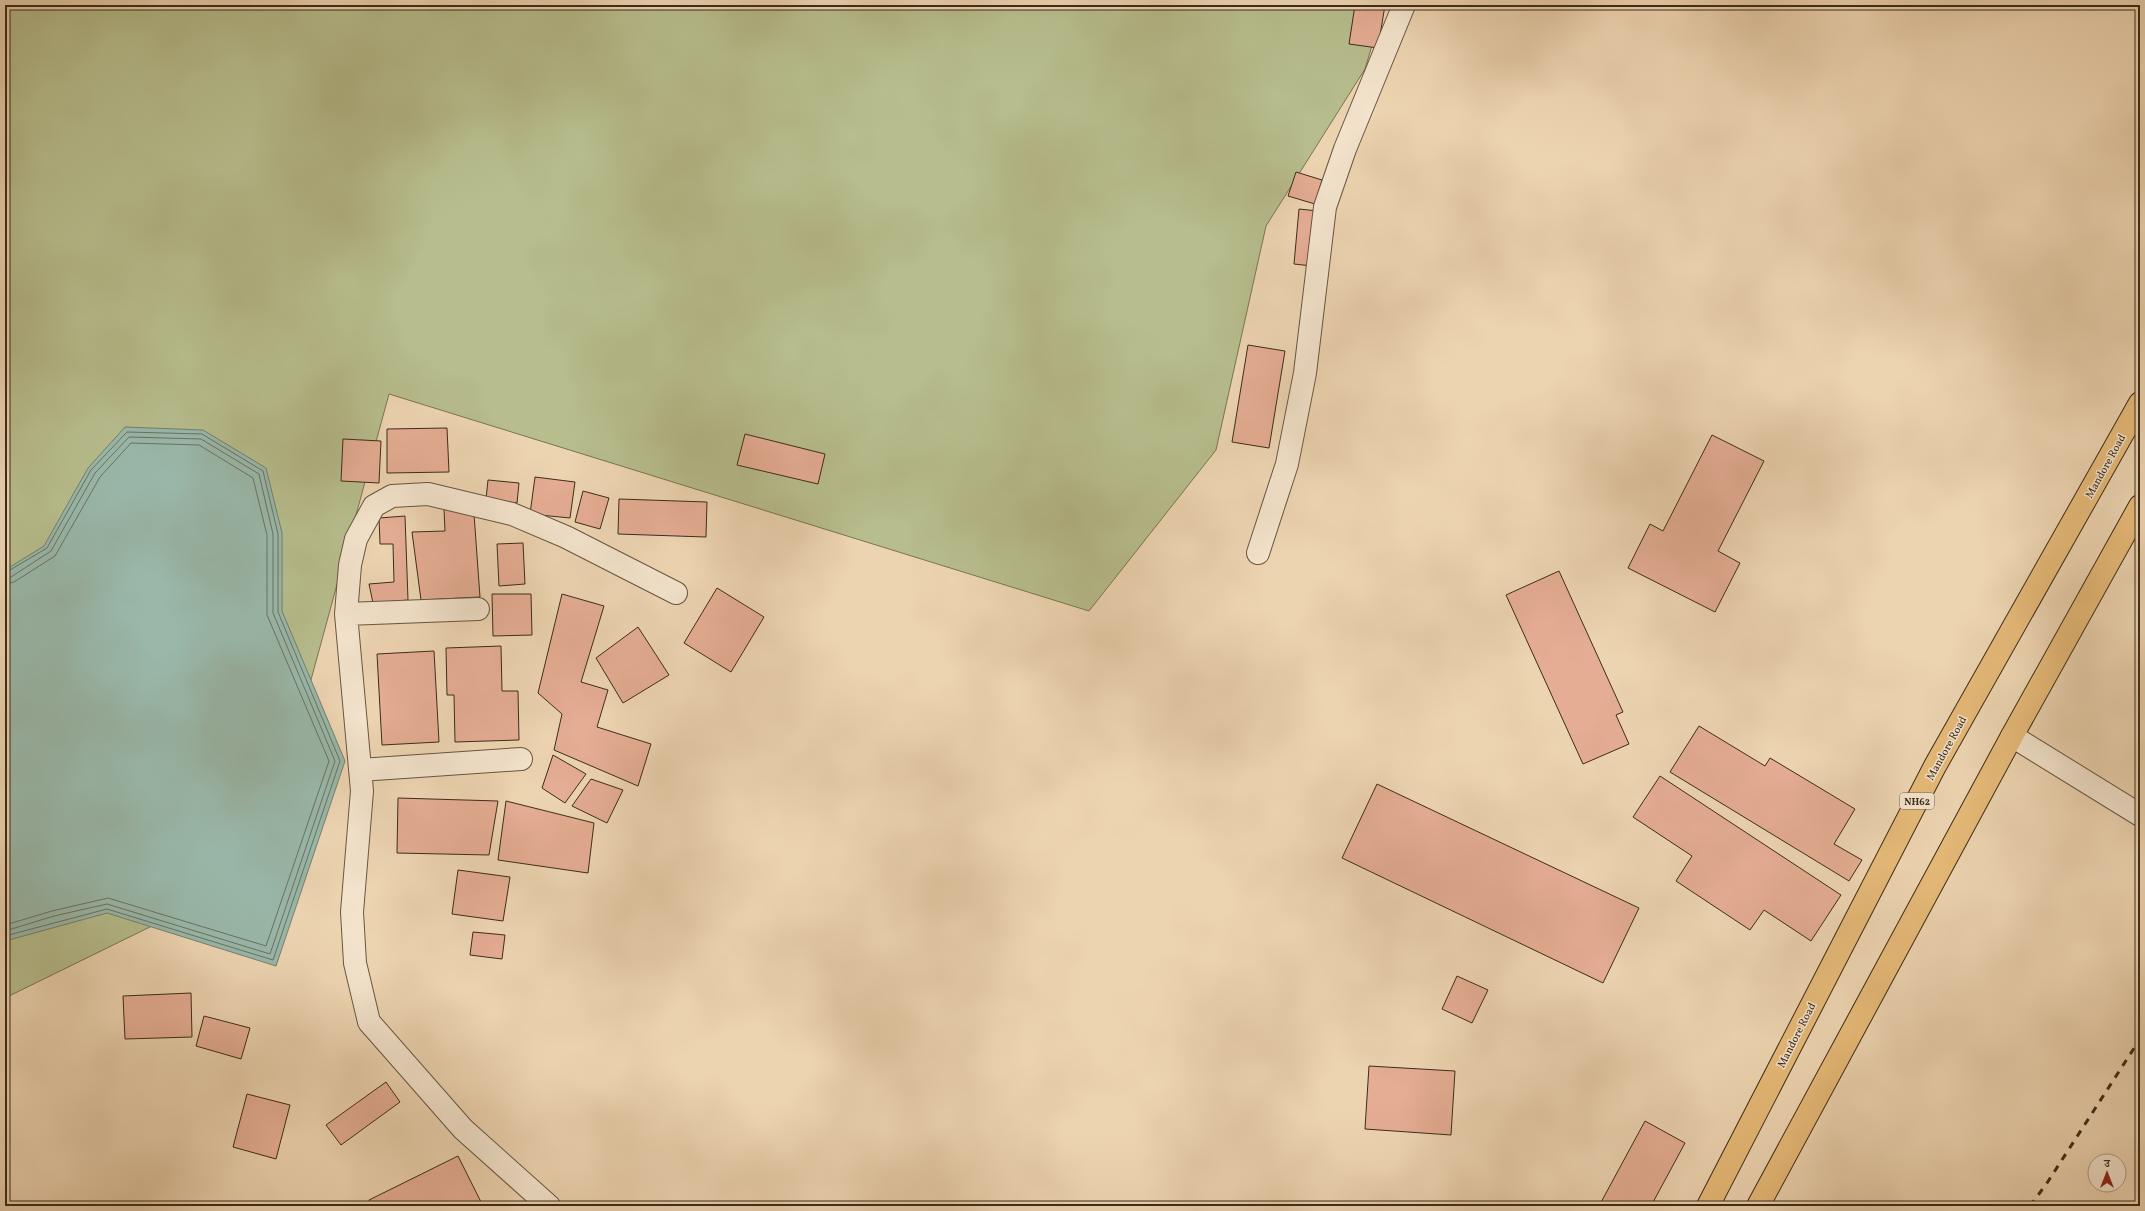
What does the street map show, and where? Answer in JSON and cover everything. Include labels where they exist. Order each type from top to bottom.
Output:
[{"type":"highway","name":"Mandore Road","points":[[1708,1206],[1935,766],[2140,403]]},
{"type":"highway","points":[[1758,1206],[2012,736],[2140,506]]},
{"type":"street","points":[[1258,553],[1287,464],[1305,373],[1325,207],[1345,148],[1404,5]]},
{"type":"street","points":[[549,1206],[463,1129],[369,1022],[355,963],[352,912],[362,791],[346,614],[350,565],[356,539],[374,506],[392,496],[428,494],[512,514],[566,536],[676,593]]},
{"type":"street","points":[[346,614],[478,609]]},
{"type":"street","points":[[2012,736],[2140,815]]},
{"type":"street","points":[[360,770],[521,759]]},
{"type":"green space","points":[[5,5],[1384,5],[1365,69],[1266,226],[1216,450],[1089,611],[389,394],[258,874],[5,998]]},
{"type":"water","points":[[125,427],[203,430],[266,468],[282,533],[282,611],[345,761],[276,966],[107,913],[5,941],[5,570],[44,546],[88,468]]},
{"type":"building","points":[[1355,5],[1385,5],[1378,48],[1349,44]]},
{"type":"building","points":[[1296,172],[1322,180],[1315,204],[1288,196]]},
{"type":"building","points":[[1299,209],[1318,211],[1312,266],[1294,264]]},
{"type":"building","points":[[1248,345],[1285,351],[1269,448],[1232,442]]},
{"type":"building","points":[[447,428],[449,472],[387,473],[387,429]]},
{"type":"building","points":[[745,434],[825,454],[818,484],[737,465]]},
{"type":"building","points":[[1712,435],[1764,461],[1718,551],[1740,563],[1715,612],[1628,568],[1650,524],[1663,531]]},
{"type":"building","points":[[343,439],[381,441],[379,483],[341,481]]},
{"type":"building","points":[[535,477],[575,482],[570,518],[530,514]]},
{"type":"building","points":[[488,480],[519,483],[517,503],[486,499]]},
{"type":"building","points":[[583,491],[609,498],[600,529],[575,522]]},
{"type":"building","points":[[619,499],[707,502],[706,537],[618,534]]},
{"type":"building","points":[[444,509],[474,514],[480,597],[421,600],[412,532],[445,531]]},
{"type":"building","points":[[405,516],[408,600],[373,603],[369,584],[394,582],[393,544],[380,544],[379,518]]},
{"type":"building","points":[[523,543],[525,584],[499,586],[497,544]]},
{"type":"building","points":[[1559,571],[1623,712],[1616,715],[1629,744],[1583,764],[1506,595]]},
{"type":"building","points":[[717,588],[764,617],[731,672],[684,643]]},
{"type":"building","points":[[492,594],[531,594],[532,635],[493,636]]},
{"type":"building","points":[[562,594],[604,606],[581,682],[608,690],[597,727],[651,744],[638,786],[554,750],[562,714],[538,693]]},
{"type":"building","points":[[638,627],[669,675],[623,703],[596,658]]},
{"type":"building","points":[[501,646],[502,691],[518,691],[519,740],[455,742],[454,695],[447,695],[446,648]]},
{"type":"building","points":[[434,651],[439,742],[382,745],[377,654]]},
{"type":"building","points":[[1699,726],[1765,766],[1770,758],[1855,809],[1834,844],[1862,860],[1849,881],[1670,772]]},
{"type":"building","points":[[553,755],[586,774],[565,803],[542,788]]},
{"type":"building","points":[[1660,776],[1841,895],[1811,941],[1764,910],[1750,930],[1676,881],[1692,856],[1633,817]]},
{"type":"building","points":[[591,779],[623,790],[607,823],[572,806]]},
{"type":"building","points":[[1377,784],[1639,908],[1603,983],[1342,858]]},
{"type":"building","points":[[398,798],[498,801],[489,855],[397,853]]},
{"type":"building","points":[[506,801],[594,823],[588,873],[498,860]]},
{"type":"building","points":[[458,870],[510,877],[503,921],[452,914]]},
{"type":"building","points":[[473,932],[505,935],[502,959],[470,955]]},
{"type":"building","points":[[1457,976],[1488,990],[1472,1023],[1442,1009]]},
{"type":"building","points":[[191,993],[192,1037],[125,1039],[123,996]]},
{"type":"building","points":[[204,1016],[250,1028],[241,1059],[196,1046]]},
{"type":"building","points":[[1369,1066],[1455,1071],[1451,1135],[1365,1129]]},
{"type":"building","points":[[386,1082],[400,1102],[341,1145],[326,1125]]},
{"type":"building","points":[[247,1094],[290,1105],[276,1159],[233,1147]]},
{"type":"building","points":[[1645,1121],[1685,1143],[1651,1206],[1599,1206]]},
{"type":"building","points":[[458,1156],[483,1206],[372,1206],[369,1200]]},
{"type":"railway","points":[[2030,1206],[2047,1183],[2140,1039]]}]
